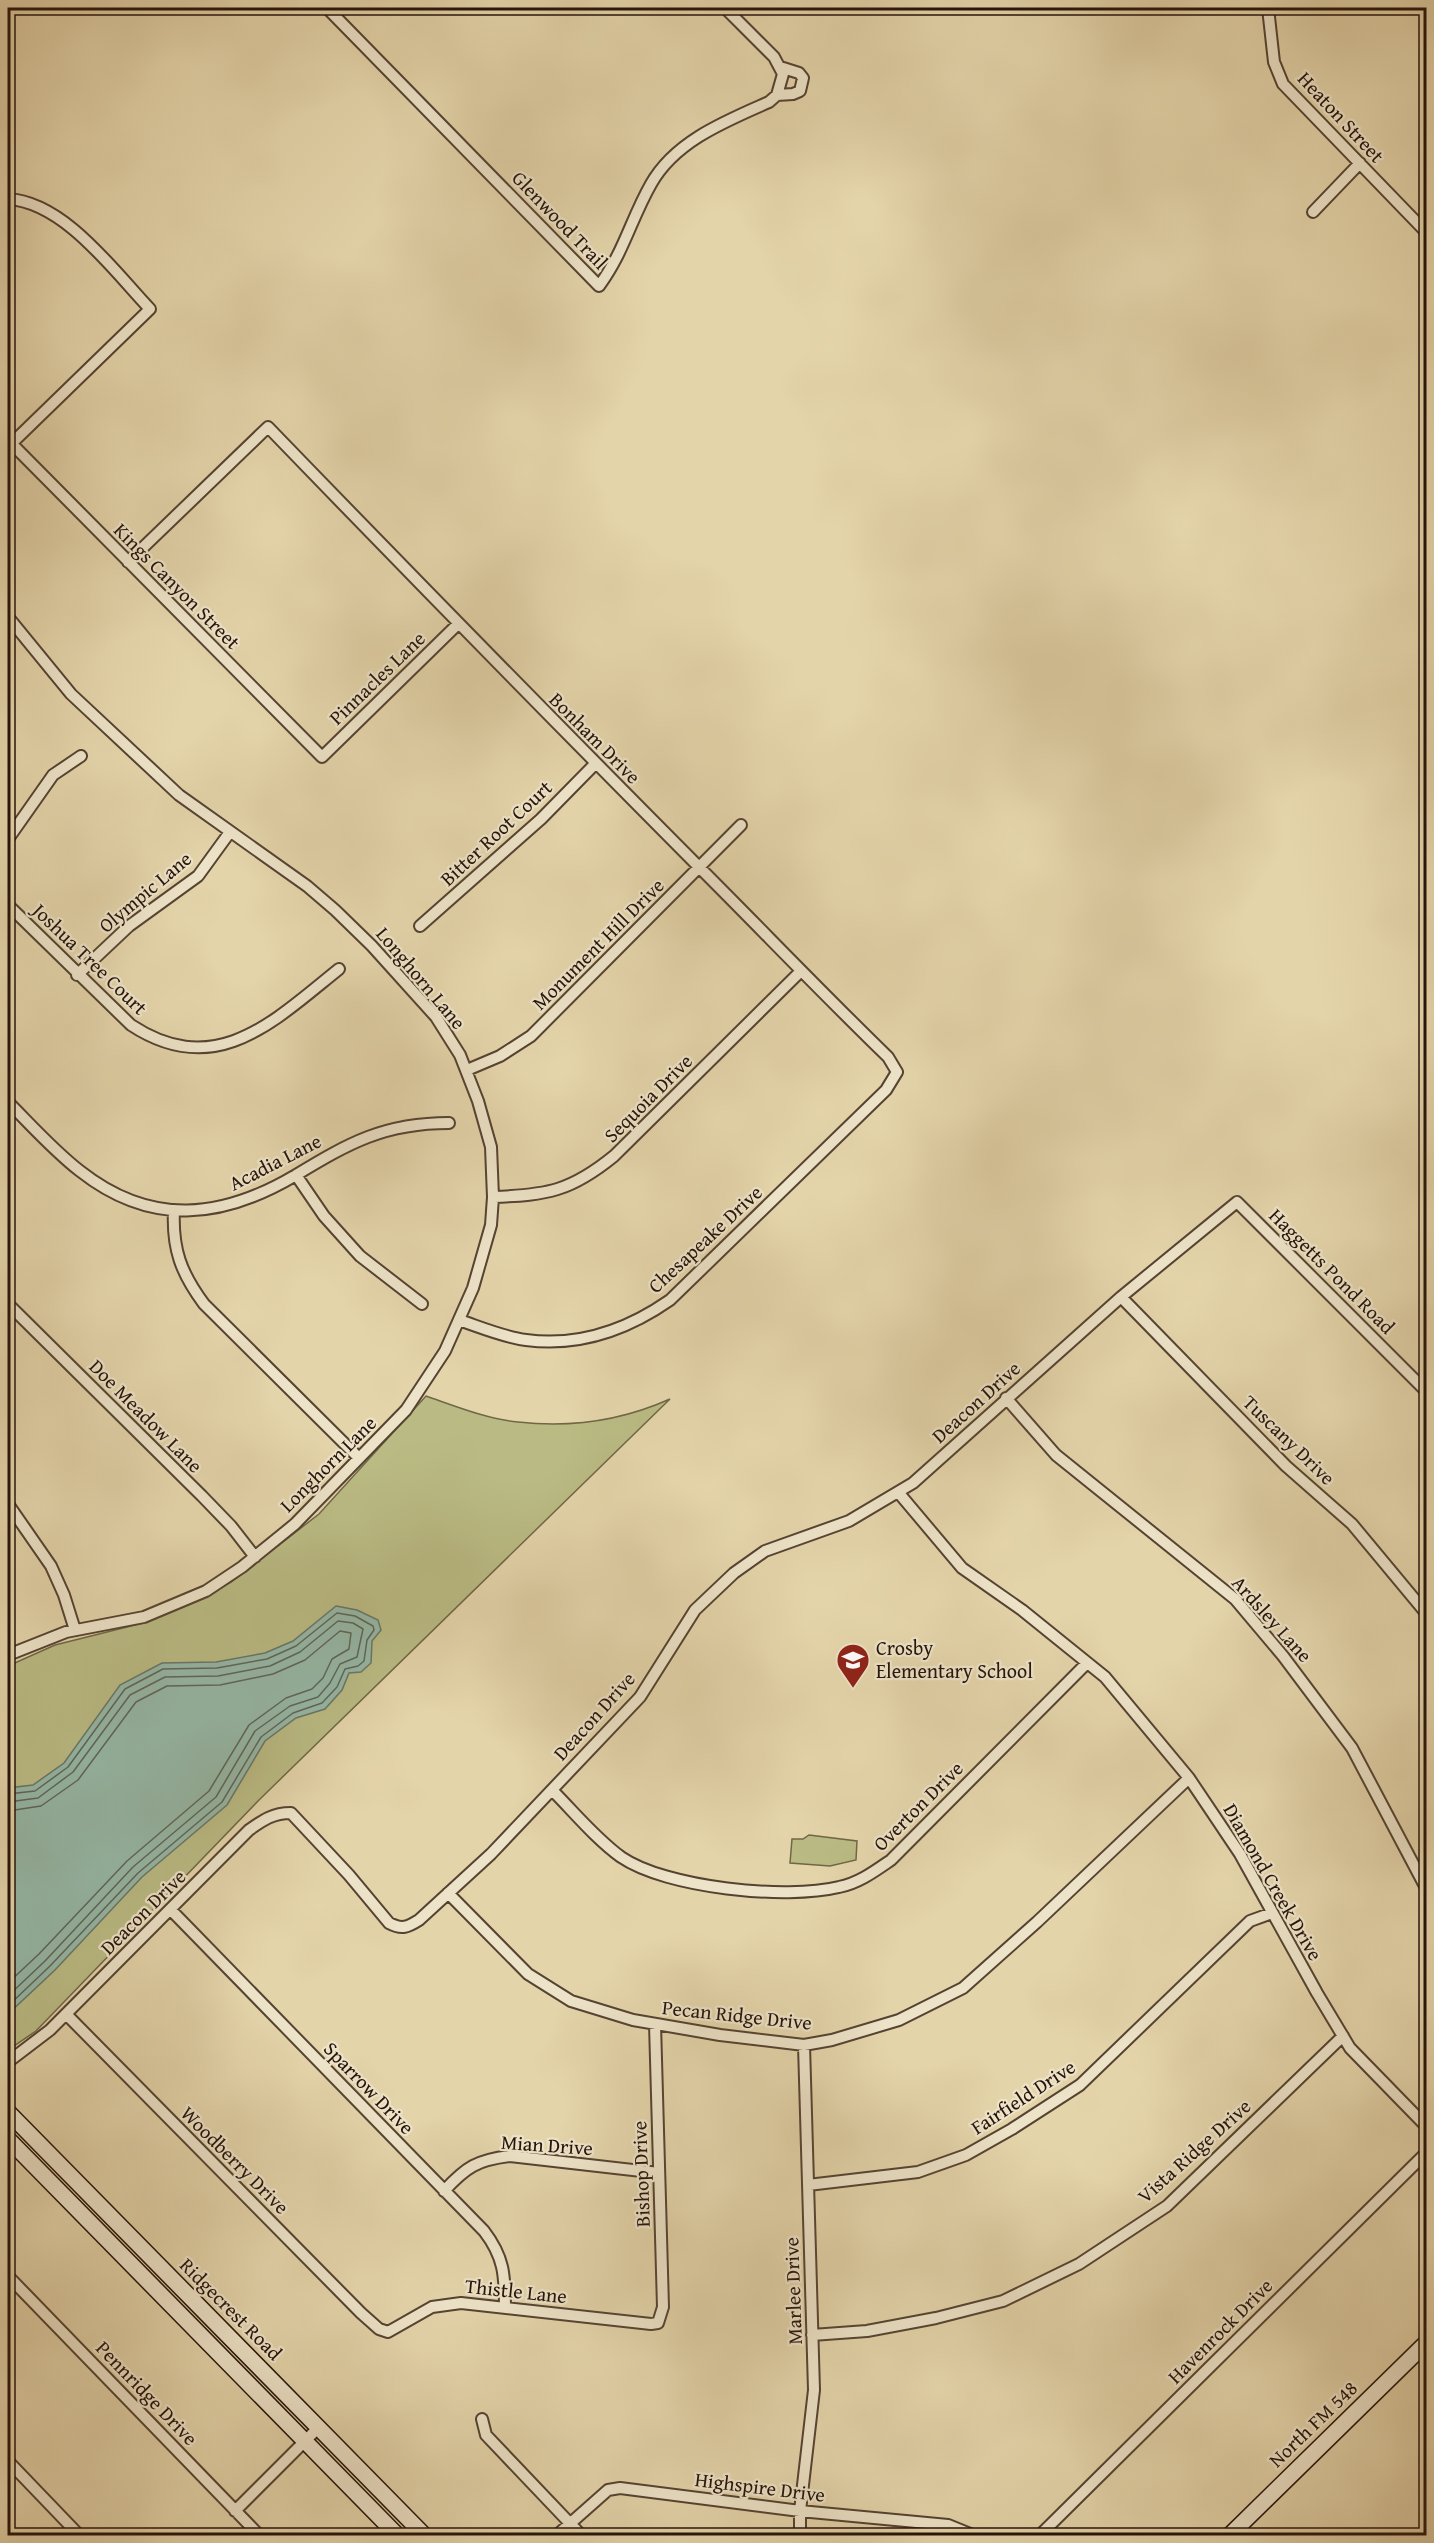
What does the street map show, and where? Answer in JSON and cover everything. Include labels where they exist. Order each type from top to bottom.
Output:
[{"type":"main road","name":"Ridgecrest Road","points":[[8,2112],[425,2535]]},
{"type":"main road","name":"Ridgecrest Road","points":[[8,2139],[398,2535]]},
{"type":"main road","name":"North FM 548","points":[[1229,2535],[1426,2343]]},
{"type":"street","name":"Glenwood Trail","points":[[327,8],[599,286],[614,267],[650,186],[663,167],[711,128],[770,102],[777,95]]},
{"type":"street","points":[[725,8],[774,57],[780,67],[783,74],[777,95],[800,91],[803,78],[800,73],[780,67]]},
{"type":"street","name":"Heaton Street","points":[[1268,8],[1274,62],[1283,84],[1426,232]]},
{"type":"street","points":[[1313,212],[1360,164]]},
{"type":"street","points":[[8,199],[46,209],[73,228],[150,309],[9,442]]},
{"type":"street","name":"Bonham Drive","points":[[128,562],[267,427],[594,764],[700,868],[800,972],[888,1057],[897,1072]]},
{"type":"street","name":"Kings Canyon Street","points":[[9,442],[322,757]]},
{"type":"street","name":"Longhorn Lane","points":[[8,619],[71,694],[179,795],[307,886],[372,946],[436,1017],[467,1070],[487,1130],[493,1197],[491,1225],[473,1288],[445,1351],[406,1410],[296,1524],[255,1557],[206,1591],[144,1617],[75,1630],[29,1645],[8,1655]]},
{"type":"street","name":"Pinnacles Lane","points":[[322,757],[458,624]]},
{"type":"street","points":[[8,838],[47,781],[67,763],[81,756]]},
{"type":"street","name":"Bitter Root Court","points":[[420,926],[541,819],[594,764]]},
{"type":"street","name":"Monument Hill Drive","points":[[467,1070],[500,1056],[531,1036],[741,825]]},
{"type":"street","name":"Olympic Lane","points":[[77,975],[129,926],[198,876],[230,832]]},
{"type":"street","name":"Joshua Tree Court","points":[[8,905],[114,1011],[149,1037],[175,1044],[203,1048],[232,1043],[275,1020],[339,969]]},
{"type":"street","name":"Sequoia Drive","points":[[493,1197],[554,1192],[595,1172],[623,1148],[800,972]]},
{"type":"street","name":"Chesapeake Drive","points":[[459,1320],[525,1340],[558,1341],[587,1338],[615,1331],[644,1318],[670,1300],[886,1090],[897,1072]]},
{"type":"street","name":"Acadia Lane","points":[[8,1102],[78,1170],[97,1184],[159,1209],[189,1212],[231,1205],[253,1198],[355,1141],[381,1131],[406,1125],[449,1123]]},
{"type":"street","points":[[296,1175],[324,1216],[360,1256],[422,1304]]},
{"type":"street","name":"Deacon Drive","points":[[8,2062],[50,2030],[249,1830],[266,1818],[279,1813],[291,1813],[349,1875],[389,1923],[398,1928],[408,1927],[419,1920],[491,1854],[640,1697],[694,1610],[734,1573],[765,1551],[849,1521],[913,1483],[1121,1297],[1237,1202]]},
{"type":"street","name":"Haggetts Pond Road","points":[[1237,1202],[1426,1391]]},
{"type":"street","points":[[174,1210],[174,1238],[180,1263],[204,1304],[359,1458]]},
{"type":"street","name":"Tuscany Drive","points":[[1121,1297],[1286,1466],[1352,1524],[1426,1613]]},
{"type":"street","name":"Doe Meadow Lane","points":[[8,1304],[202,1496],[231,1526],[255,1557]]},
{"type":"street","name":"Ardsley Lane","points":[[1006,1398],[1056,1455],[1179,1553],[1242,1607],[1352,1748],[1426,1888]]},
{"type":"street","name":"Diamond Creek Drive","points":[[898,1492],[962,1568],[1022,1610],[1105,1677],[1189,1778],[1240,1854],[1350,2048],[1426,2126]]},
{"type":"street","points":[[8,1504],[51,1566],[64,1595],[75,1630]]},
{"type":"street","name":"Overton Drive","points":[[552,1790],[621,1857],[644,1869],[667,1877],[754,1891],[806,1893],[840,1887],[865,1878],[891,1860],[1087,1663]]},
{"type":"street","name":"Pecan Ridge Drive","points":[[448,1893],[520,1966],[537,1980],[571,2001],[633,2020],[804,2045],[832,2040],[899,2020],[963,1988],[1037,1922],[1189,1778]]},
{"type":"street","name":"Sparrow Drive","points":[[171,1910],[484,2231],[500,2255],[505,2278],[505,2308]]},
{"type":"street","name":"Fairfield Drive","points":[[808,2185],[918,2172],[966,2156],[1080,2085],[1250,1921],[1272,1913]]},
{"type":"street","name":"Woodberry Drive","points":[[66,2014],[379,2330]]},
{"type":"street","name":"Bishop Drive","points":[[655,2024],[663,2307],[658,2323]]},
{"type":"street","name":"Vista Ridge Drive","points":[[812,2335],[867,2331],[936,2318],[1003,2301],[1079,2264],[1167,2206],[1343,2036]]},
{"type":"street","name":"Marlee Drive","points":[[800,2535],[800,2511],[814,2390],[804,2045]]},
{"type":"street","name":"Havenrock Drive","points":[[1039,2535],[1426,2153]]},
{"type":"street","name":"Mian Drive","points":[[444,2191],[467,2168],[486,2159],[510,2156],[659,2173]]},
{"type":"street","name":"Pennridge Drive","points":[[8,2276],[260,2535]]},
{"type":"street","name":"Thistle Lane","points":[[379,2330],[388,2332],[432,2307],[447,2303],[658,2323]]},
{"type":"street","points":[[482,2419],[486,2435],[582,2535]]},
{"type":"street","points":[[236,2511],[318,2427]]},
{"type":"street","points":[[8,2461],[80,2535]]},
{"type":"street","name":"Highspire Drive","points":[[556,2535],[608,2490],[620,2488],[800,2511],[948,2525],[975,2535]]},
{"type":"green space","points":[[426,1396],[495,1418],[538,1424],[596,1421],[634,1412],[670,1399],[259,1800],[36,2031],[8,2050],[8,1666],[55,1645],[143,1623],[231,1582],[319,1514]]},
{"type":"green space","points":[[809,1835],[857,1841],[856,1860],[830,1866],[790,1863],[792,1839],[803,1839]]},
{"type":"water","points":[[336,1606],[357,1610],[378,1620],[381,1630],[372,1641],[371,1663],[361,1672],[349,1673],[342,1690],[325,1709],[296,1718],[265,1741],[227,1805],[142,1877],[55,1970],[8,2014],[8,1788],[33,1785],[64,1763],[120,1685],[162,1663],[216,1662],[265,1653],[293,1641]]},
{"type":"place","name":"Crosby Elementary School","points":[[853,1689]]}]
